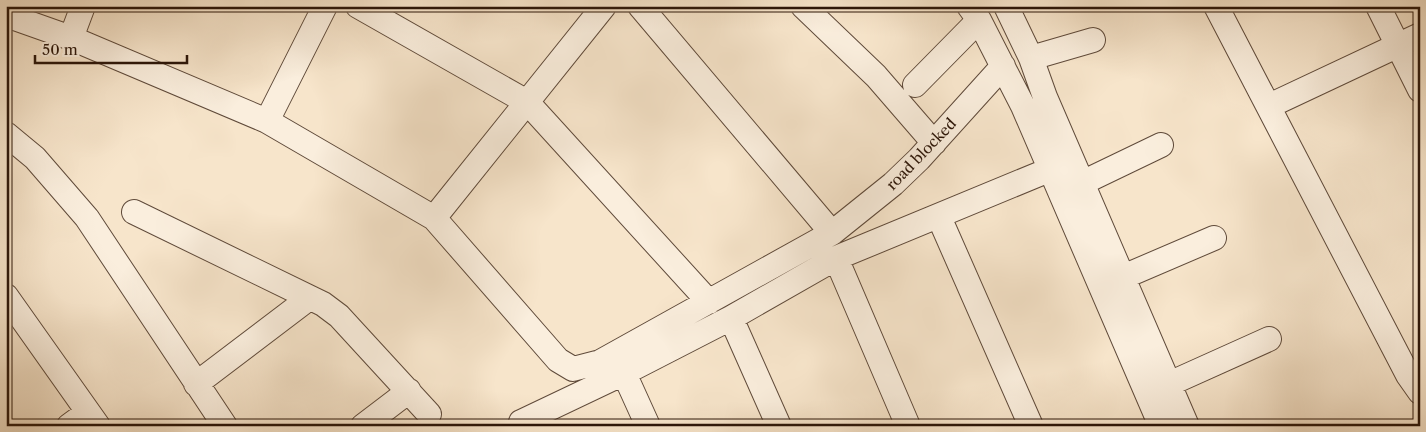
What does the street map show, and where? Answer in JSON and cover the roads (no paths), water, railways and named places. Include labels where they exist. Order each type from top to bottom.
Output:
[{"type":"street","points":[[71,38],[84,6]]},
{"type":"street","points":[[267,121],[325,6]]},
{"type":"street","points":[[358,6],[527,102],[709,302]]},
{"type":"street","points":[[434,218],[604,6]]},
{"type":"street","points":[[640,6],[832,233]]},
{"type":"street","points":[[803,6],[876,76],[934,143]]},
{"type":"street","points":[[1006,6],[1031,58],[1045,98],[1187,426]]},
{"type":"street","points":[[1216,6],[1270,106],[1408,375],[1420,392]]},
{"type":"street","points":[[1378,6],[1420,90]]},
{"type":"street","points":[[915,85],[974,13],[1023,106],[1161,426]]},
{"type":"street","name":"road blocked","points":[[6,15],[71,38],[267,121],[434,218],[558,360],[573,369],[600,362],[832,233],[893,184],[934,143],[1003,66]]},
{"type":"street","points":[[1270,106],[1420,35]]},
{"type":"street","points":[[1031,58],[1092,40]]},
{"type":"street","points":[[1023,106],[1045,98]]},
{"type":"street","points":[[6,134],[35,158],[87,218],[225,426]]},
{"type":"street","points":[[1082,183],[1161,145]]},
{"type":"street","points":[[523,426],[521,422],[624,373],[731,318],[836,258],[885,237],[939,218],[1049,170]]},
{"type":"street","points":[[134,212],[308,299],[323,304],[339,316],[429,414]]},
{"type":"street","points":[[939,218],[1031,426]]},
{"type":"street","points":[[1123,277],[1214,238]]},
{"type":"street","points":[[836,258],[908,426]]},
{"type":"street","points":[[6,296],[93,419],[69,426]]},
{"type":"street","points":[[196,384],[308,299]]},
{"type":"street","points":[[731,318],[779,426]]},
{"type":"street","points":[[1126,344],[1148,336]]},
{"type":"street","points":[[1169,384],[1269,339]]},
{"type":"street","points":[[624,373],[648,426]]},
{"type":"street","points":[[363,426],[409,391]]}]
